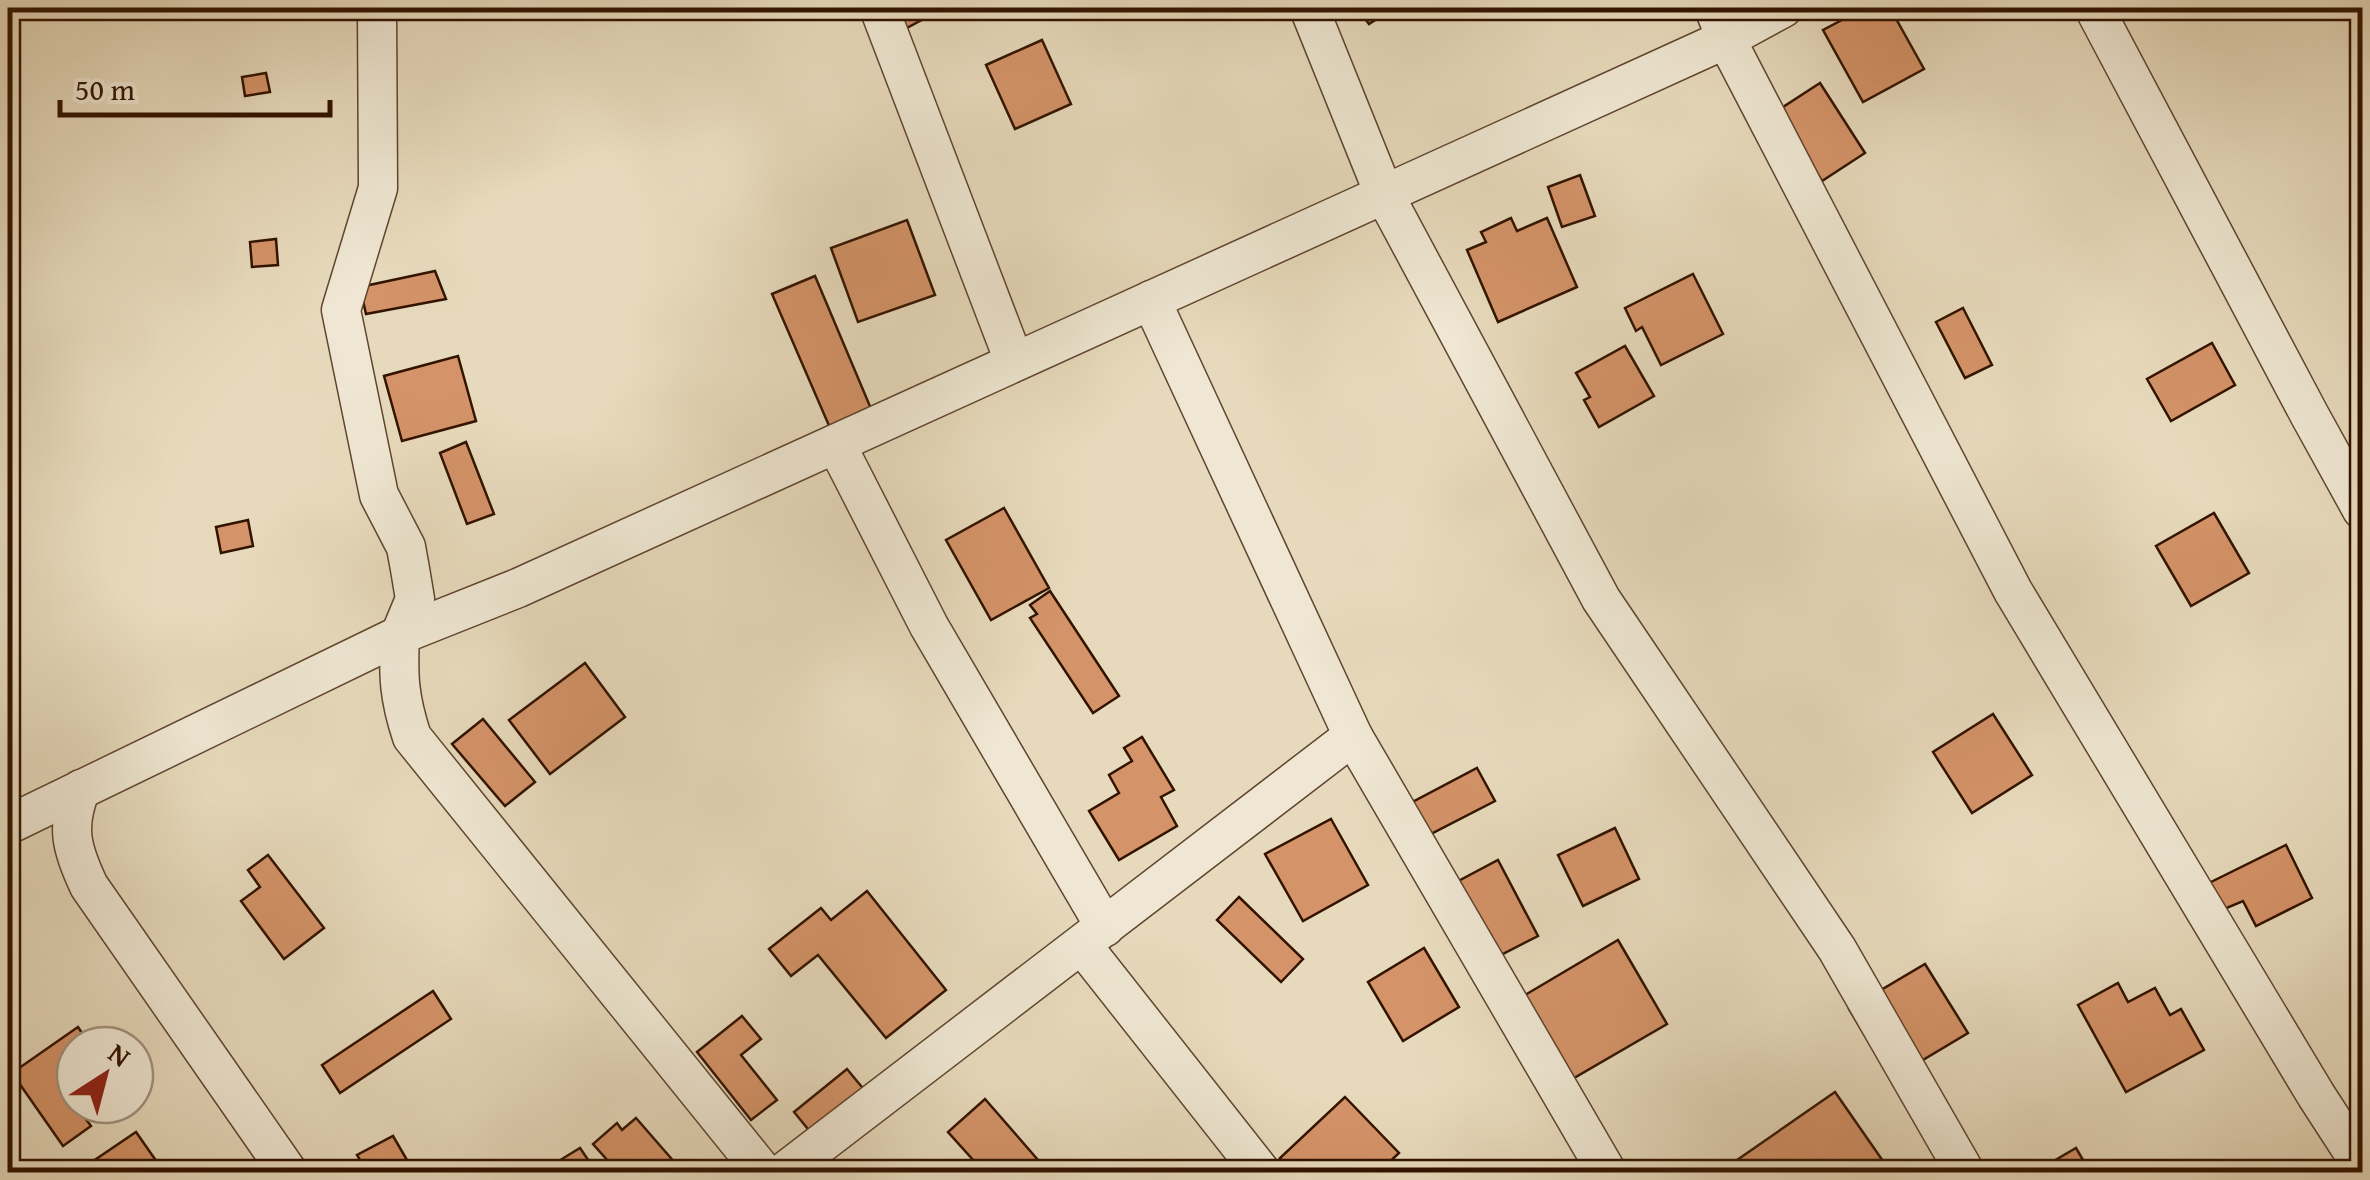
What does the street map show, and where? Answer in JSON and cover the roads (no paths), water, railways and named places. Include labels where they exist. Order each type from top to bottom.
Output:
[{"type":"street","points":[[377,8],[378,188],[342,310],[379,496],[406,547],[415,599],[400,635],[400,702],[412,737],[763,1172]]},
{"type":"street","points":[[880,8],[1014,361]]},
{"type":"street","points":[[1309,8],[1384,194],[1601,600],[1836,950],[1965,1172]]},
{"type":"street","points":[[8,824],[400,635],[518,588],[1384,194],[1720,23],[1783,8]]},
{"type":"street","points":[[2094,8],[2362,510]]},
{"type":"street","points":[[1720,23],[2013,591],[2362,1166]]},
{"type":"street","points":[[1151,300],[1353,736],[1607,1172]]},
{"type":"street","points":[[836,444],[1093,936],[1261,1172]]},
{"type":"street","points":[[784,1172],[1353,736]]},
{"type":"street","points":[[81,789],[72,819],[75,854],[89,886],[288,1172]]}]
